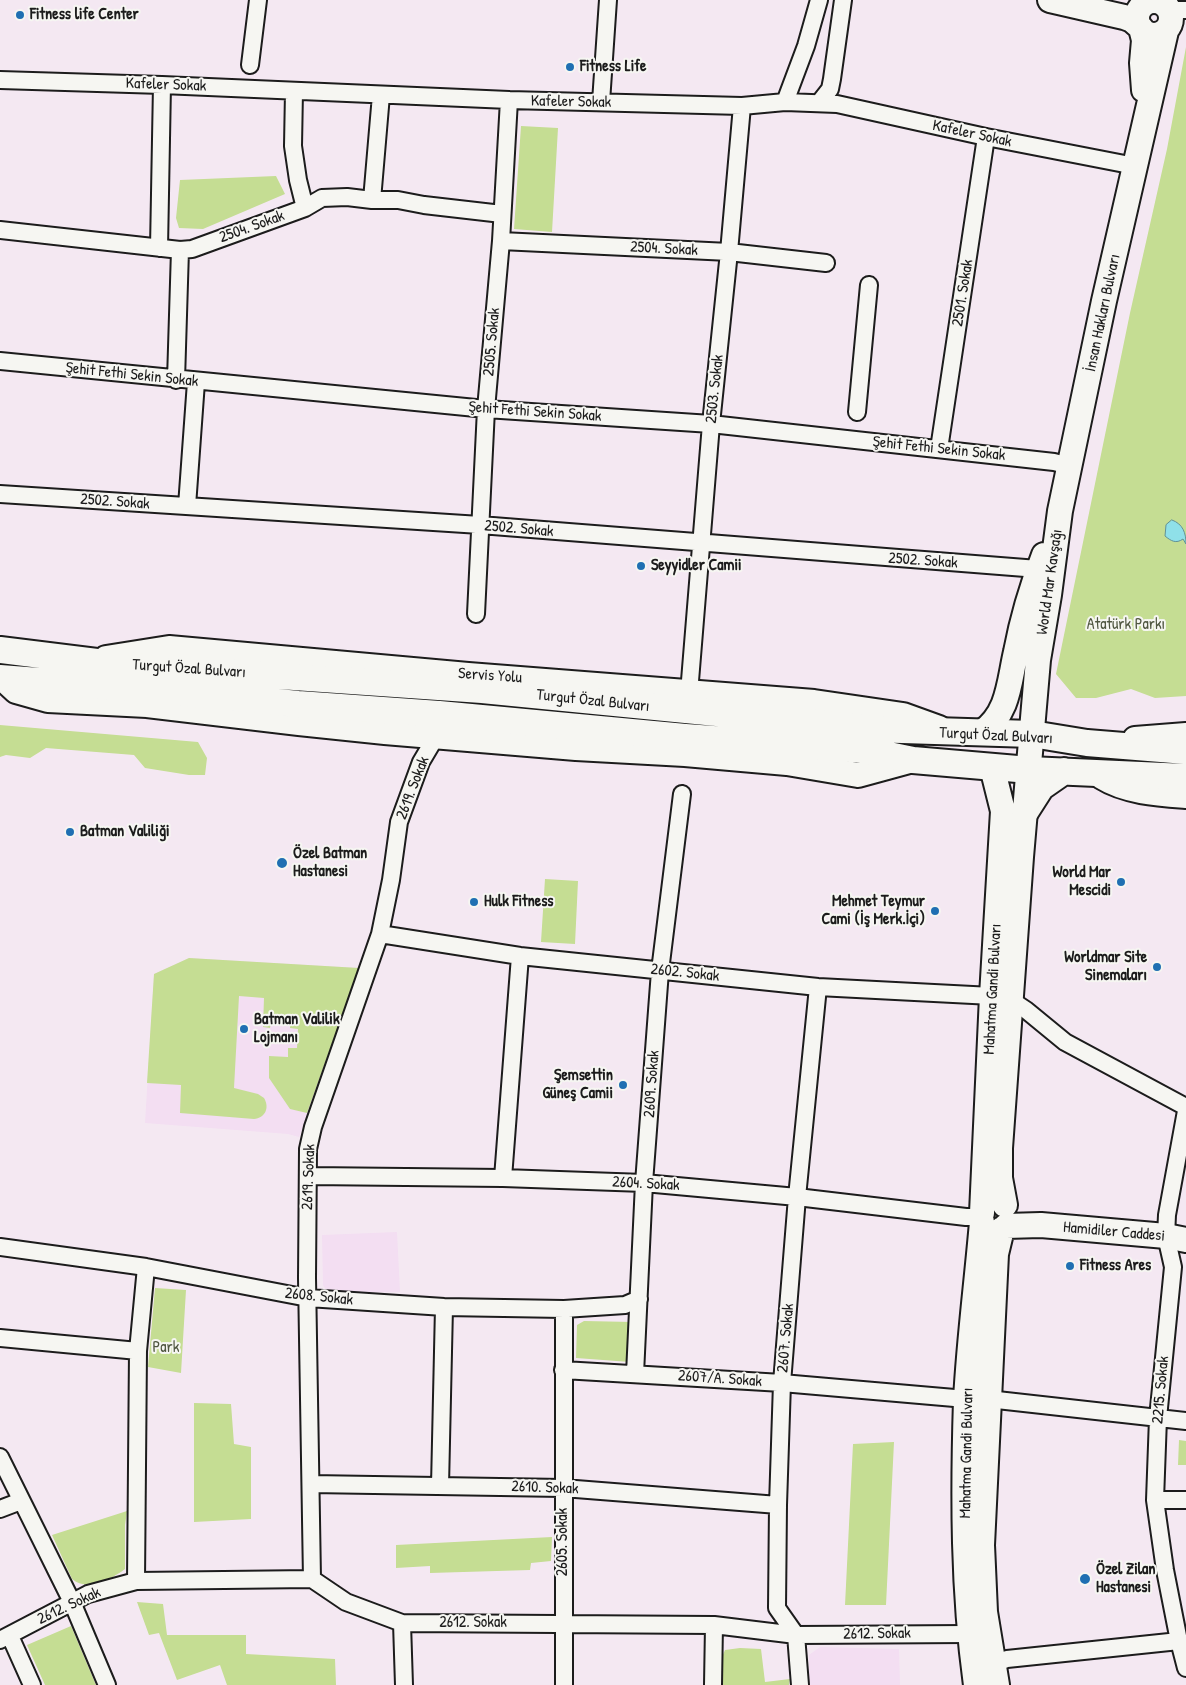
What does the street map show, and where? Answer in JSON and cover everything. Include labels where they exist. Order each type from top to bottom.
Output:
[{"type":"main road","points":[[1050,0],[1124,17],[1132,20],[1141,28]]},
{"type":"main road","points":[[1116,0],[1165,9]]},
{"type":"main road","points":[[1146,114],[1142,63],[1144,40],[1137,18],[1138,12],[1145,4],[1165,9]]},
{"type":"main road","points":[[1146,114],[1165,9]]},
{"type":"main road","name":"İnsan Hakları Bulvarı","points":[[1060,511],[1146,114]]},
{"type":"main road","name":"World Mar Kavşağı","points":[[982,732],[993,724],[1003,706],[1038,569],[1060,511]]},
{"type":"main road","name":"World Mar Kavşağı","points":[[1029,770],[1038,660],[1050,595],[1060,511]]},
{"type":"main road","name":"Turgut Özal Bulvarı","points":[[0,650],[121,664],[298,704],[453,716],[685,745],[864,750],[913,760],[992,767],[1186,777]]},
{"type":"main road","name":"Turgut Özal Bulvarı","points":[[1,678],[482,690],[688,692],[798,720],[870,730],[1032,734],[1107,745],[1186,751]]},
{"type":"main road","points":[[204,682],[299,723],[576,748],[685,745],[688,692]]},
{"type":"main road","points":[[1107,745],[1122,740],[1186,735]]},
{"type":"main road","name":"Mahatma Gandi Bulvarı","points":[[976,1685],[969,1634],[965,1545],[995,1217],[1001,998],[1003,811],[992,767]]},
{"type":"main road","name":"Mahatma Gandi Bulvarı","points":[[1001,998],[1029,770]]},
{"type":"main road","points":[[1025,812],[1041,786],[1064,771]]},
{"type":"main road","points":[[1097,773],[1109,781],[1154,794],[1186,796]]},
{"type":"main road","name":"Hamidiler Caddesi","points":[[995,1217],[1022,1214],[1041,1225],[1176,1238]]},
{"type":"main road","name":"Mahatma Gandi Bulvarı","points":[[978,1399],[986,1612],[995,1674]]},
{"type":"street","points":[[250,65],[258,0]]},
{"type":"street","points":[[601,102],[608,0]]},
{"type":"street","points":[[785,102],[806,46],[819,0]]},
{"type":"street","points":[[819,103],[830,89],[843,0]]},
{"type":"street","name":"Kafeler Sokak","points":[[0,80],[509,100],[742,106],[785,102],[838,104],[986,137],[1136,166]]},
{"type":"street","points":[[159,248],[162,85]]},
{"type":"street","points":[[294,91],[293,146],[298,180],[305,208]]},
{"type":"street","points":[[372,200],[381,95]]},
{"type":"street","name":"2505. Sokak","points":[[476,614],[486,409],[501,241],[509,100]]},
{"type":"street","name":"2503. Sokak","points":[[688,692],[711,424],[742,106]]},
{"type":"street","name":"2501. Sokak","points":[[939,449],[986,137]]},
{"type":"street","name":"2504. Sokak","points":[[0,230],[180,250],[192,249],[305,208],[322,198],[347,197],[372,200],[398,200],[502,214]]},
{"type":"street","name":"2504. Sokak","points":[[501,241],[729,252],[826,263]]},
{"type":"street","points":[[176,380],[180,250]]},
{"type":"street","points":[[857,412],[869,285]]},
{"type":"street","name":"Şehit Fethi Sekin Sokak","points":[[0,362],[486,409],[711,424],[1054,462],[1070,466]]},
{"type":"street","points":[[187,506],[196,382]]},
{"type":"street","name":"2502. Sokak","points":[[0,494],[480,525],[1038,569]]},
{"type":"street","name":"2619. Sokak","points":[[312,1579],[308,1149],[313,1127],[380,934],[392,880],[399,822],[421,762],[436,735]]},
{"type":"street","name":"2609. Sokak","points":[[635,1374],[644,1183],[660,971],[682,794]]},
{"type":"street","name":"2602. Sokak","points":[[380,934],[520,956],[660,971],[818,987],[1001,998]]},
{"type":"street","points":[[503,1178],[520,956]]},
{"type":"street","name":"2607. Sokak","points":[[796,1635],[777,1608],[782,1384],[797,1197],[818,987]]},
{"type":"street","points":[[1001,998],[1026,1010],[1065,1042],[1186,1107]]},
{"type":"street","name":"2215. Sokak","points":[[1186,1111],[1167,1215],[1176,1238],[1158,1418],[1155,1500],[1165,1570],[1186,1668]]},
{"type":"street","name":"2604. Sokak","points":[[309,1176],[503,1178],[644,1183],[797,1197],[966,1217],[995,1217]]},
{"type":"street","name":"2608. Sokak","points":[[0,1247],[146,1267],[308,1298],[444,1306],[564,1309],[625,1305],[639,1299]]},
{"type":"street","points":[[136,1581],[138,1351],[146,1267]]},
{"type":"street","points":[[440,1486],[444,1306]]},
{"type":"street","name":"2605. Sokak","points":[[564,1309],[562,1370],[564,1685]]},
{"type":"street","points":[[0,1338],[138,1351]]},
{"type":"street","name":"2607/A. Sokak","points":[[562,1370],[978,1399],[1186,1421]]},
{"type":"street","points":[[0,1457],[72,1602],[106,1685]]},
{"type":"street","name":"2610. Sokak","points":[[311,1484],[563,1488],[778,1505]]},
{"type":"street","points":[[1155,1500],[1186,1500]]},
{"type":"street","points":[[0,1509],[21,1501]]},
{"type":"street","name":"2612. Sokak","points":[[5,1638],[88,1594],[136,1581],[312,1579],[346,1602],[402,1623],[714,1626],[796,1635],[969,1634]]},
{"type":"street","points":[[402,1623],[404,1685]]},
{"type":"street","points":[[714,1626],[714,1685]]},
{"type":"street","points":[[796,1635],[800,1685]]},
{"type":"street","points":[[5,1638],[32,1685]]},
{"type":"street","points":[[995,1674],[1007,1659],[1179,1641]]},
{"type":"shaded area","name":"Batman Valilik Lojmanı","points":[[189,958],[359,968],[299,1137],[288,1134],[145,1123],[154,974]]},
{"type":"shaded area","points":[[397,1232],[400,1292],[328,1293],[323,1285],[322,1235]]},
{"type":"shaded area","points":[[820,1647],[899,1649],[900,1685],[809,1685],[809,1655]]},
{"type":"green space","name":"Atatürk Parkı","points":[[1186,47],[1186,696],[1155,698],[1131,689],[1096,698],[1076,698],[1056,674],[1130,313],[1167,149]]},
{"type":"green space","points":[[521,126],[558,128],[552,232],[514,229]]},
{"type":"green space","points":[[276,176],[285,194],[203,229],[179,228],[176,218],[180,180]]},
{"type":"green space","points":[[0,725],[198,742],[207,758],[205,775],[189,775],[145,768],[134,755],[46,748],[30,758],[6,755],[0,757]]},
{"type":"green space","points":[[545,879],[578,881],[575,944],[541,942]]},
{"type":"green space","name":"Batman Valilik Lojmanı","points":[[189,958],[359,968],[307,1113],[290,1109],[269,1078],[269,1056],[288,1057],[288,1048],[297,1048],[298,1029],[290,1028],[290,1019],[272,1018],[270,1028],[263,1027],[264,998],[239,996],[234,1088],[258,1094],[264,1098],[267,1105],[264,1115],[254,1119],[180,1113],[181,1085],[147,1083],[154,974]]},
{"type":"green space","name":"Park","points":[[155,1288],[186,1290],[181,1373],[148,1367]]},
{"type":"green space","points":[[584,1321],[633,1322],[630,1362],[576,1358],[577,1325]]},
{"type":"green space","points":[[194,1403],[231,1404],[234,1444],[251,1447],[251,1519],[194,1522]]},
{"type":"green space","points":[[1179,1440],[1186,1441],[1186,1465],[1178,1465]]},
{"type":"green space","points":[[894,1442],[886,1605],[845,1605],[853,1444]]},
{"type":"green space","points":[[127,1511],[125,1525],[125,1569],[99,1583],[78,1583],[72,1579],[52,1535]]},
{"type":"green space","points":[[552,1537],[551,1561],[531,1563],[530,1570],[430,1573],[430,1566],[396,1568],[396,1545]]},
{"type":"green space","points":[[137,1602],[163,1604],[167,1635],[246,1635],[246,1654],[335,1659],[336,1685],[227,1685],[220,1665],[177,1680],[159,1633],[149,1635]]},
{"type":"green space","points":[[71,1626],[96,1685],[45,1685],[27,1645]]},
{"type":"green space","points":[[740,1648],[761,1649],[765,1682],[790,1679],[789,1685],[719,1685],[719,1664],[725,1650]]},
{"type":"water","points":[[1172,520],[1183,529],[1186,544],[1183,539],[1174,541],[1165,536],[1166,525]]},
{"type":"place","name":"Fitness life Center","points":[[20,15]]},
{"type":"place","name":"Fitness Life","points":[[570,67]]},
{"type":"place","name":"Seyyidler Camii","points":[[641,566]]},
{"type":"place","name":"Batman Valiliği","points":[[70,832]]},
{"type":"place","name":"Özel Batman Hastanesi","points":[[282,863]]},
{"type":"place","name":"World Mar Mescidi","points":[[1121,882]]},
{"type":"place","name":"Hulk Fitness","points":[[474,902]]},
{"type":"place","name":"Mehmet Teymur Cami (İş Merk.İçi)","points":[[935,911]]},
{"type":"place","name":"Worldmar Site Sinemaları","points":[[1157,967]]},
{"type":"place","name":"Batman Valilik Lojmanı","points":[[244,1029]]},
{"type":"place","name":"Şemsettin Güneş Camii","points":[[623,1085]]},
{"type":"place","name":"Fitness Ares","points":[[1070,1266]]},
{"type":"place","name":"Özel Zilan Hastanesi","points":[[1085,1579]]}]
